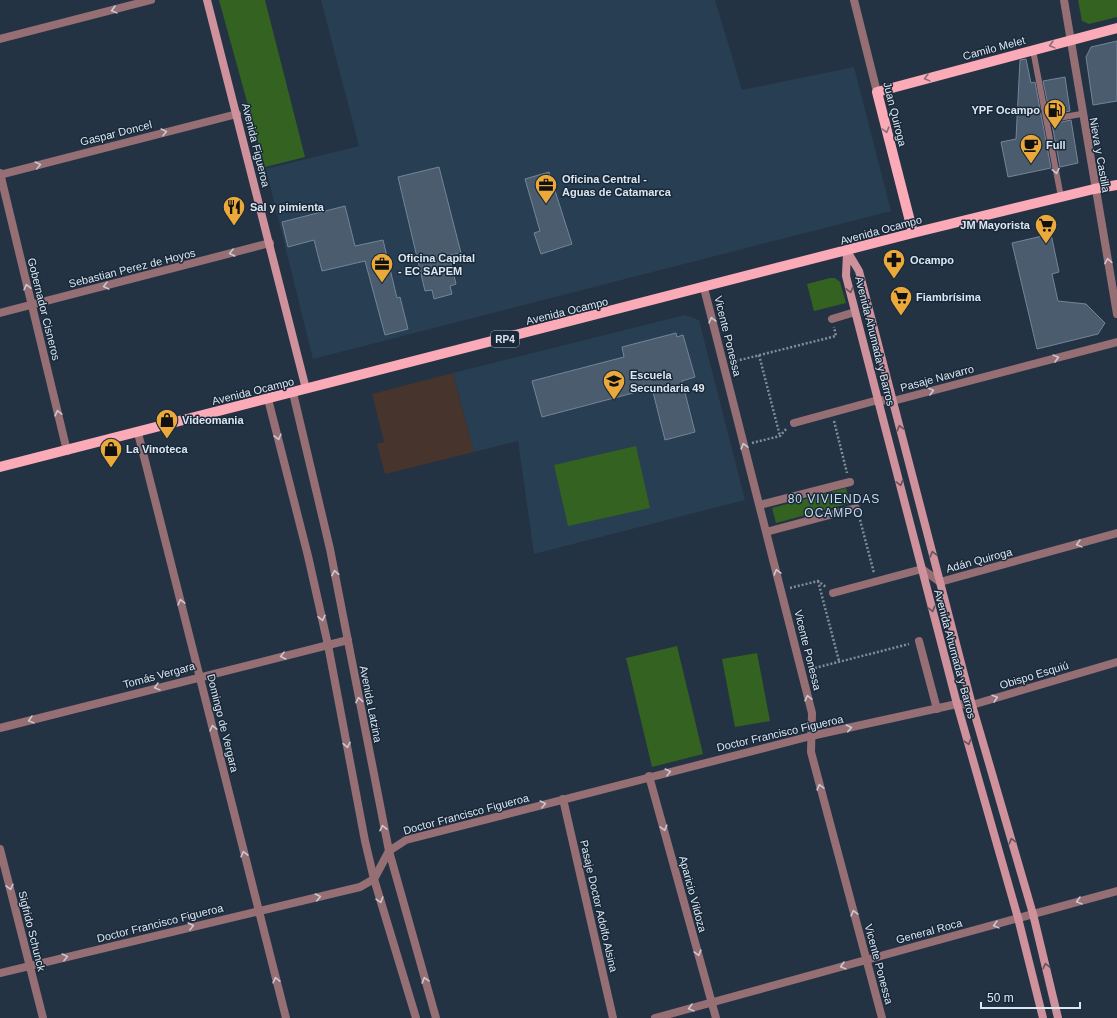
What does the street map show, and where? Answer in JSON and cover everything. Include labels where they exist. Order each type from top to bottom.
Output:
[{"type":"main road","name":"Avenida Figueroa","points":[[208,0],[306,389]]},
{"type":"main road","name":"Camilo Melet","points":[[877,92],[1117,28]]},
{"type":"main road","name":"Juan Quiroga","points":[[877,92],[913,233]]},
{"type":"main road","name":"Avenida Ocampo","points":[[0,467],[704,288],[913,233],[1094,189],[1117,185]]},
{"type":"main road","name":"Avenida Ahumada y Barros","points":[[847,251],[846,276],[855,312],[957,704],[1018,918],[1043,1018]]},
{"type":"main road","name":"Avenida Ahumada y Barros","points":[[847,251],[859,271],[972,705],[1033,914],[1058,1018]]},
{"type":"street","points":[[0,39],[152,0]]},
{"type":"street","name":"Juan Quiroga","points":[[854,0],[877,92]]},
{"type":"street","name":"Nieva y Castilla","points":[[1064,0],[1094,189],[1117,314]]},
{"type":"street","name":"Gaspar Doncel","points":[[0,174],[237,114]]},
{"type":"street","name":"Gobernador Cisneros","points":[[0,174],[67,451]]},
{"type":"street","name":"Sebastian Perez de Hoyos","points":[[0,313],[270,244]]},
{"type":"street","name":"Vicente Ponessa","points":[[704,288],[782,590],[812,713],[811,752],[882,1018]]},
{"type":"street","points":[[832,319],[855,312]]},
{"type":"street","name":"Pasaje Navarro","points":[[794,423],[878,400],[893,402],[1117,342]]},
{"type":"street","name":"Avenida Latzina","points":[[293,393],[330,549],[389,851],[436,1018]]},
{"type":"street","points":[[268,399],[308,556],[328,645],[365,841],[374,879],[416,1018]]},
{"type":"street","name":"Domingo de Vergara","points":[[138,433],[286,1018]]},
{"type":"street","points":[[760,505],[850,482]]},
{"type":"street","points":[[766,532],[856,508]]},
{"type":"street","name":"Adán Quiroga","points":[[922,569],[940,582],[1117,533]]},
{"type":"street","points":[[833,593],[922,569]]},
{"type":"street","name":"Tomás Vergara","points":[[0,728],[200,676],[348,640]]},
{"type":"street","points":[[919,641],[937,709]]},
{"type":"street","name":"Obispo Esquiú","points":[[957,704],[972,705],[1117,662]]},
{"type":"street","name":"Doctor Francisco Figueroa","points":[[0,973],[258,910],[360,887],[374,879],[389,851],[406,840],[649,776],[811,736],[957,704]]},
{"type":"street","name":"Aparicio Vildoza","points":[[649,776],[716,1018]]},
{"type":"street","name":"Pasaje Doctor Adolfo Alsina","points":[[564,799],[614,1018]]},
{"type":"street","name":"Sigfrido Schunck","points":[[0,849],[43,1018]]},
{"type":"street","name":"General Roca","points":[[655,1018],[1117,891]]},
{"type":"lane","points":[[1034,50],[1061,197]]},
{"type":"lane","points":[[1047,120],[1082,114]]},
{"type":"path","points":[[723,364],[836,336],[832,319]]},
{"type":"path","points":[[759,355],[780,436]]},
{"type":"path","points":[[744,445],[780,436],[794,423]]},
{"type":"path","points":[[782,590],[818,582],[833,593]]},
{"type":"path","points":[[818,582],[839,662]]},
{"type":"path","points":[[802,671],[919,641]]},
{"type":"shaded area","points":[[321,0],[715,0],[742,90],[854,67],[891,211],[313,359],[266,169],[359,146]]},
{"type":"shaded area","name":"Escuela Secundaria 49","points":[[685,315],[699,320],[745,500],[534,554],[518,441],[474,452],[453,373]]},
{"type":"shaded area","points":[[453,373],[474,452],[385,474],[377,444],[384,442],[372,394]]},
{"type":"green space","points":[[219,0],[265,0],[305,157],[265,167]]},
{"type":"green space","points":[[1078,0],[1117,0],[1117,17],[1089,24],[1082,21]]},
{"type":"green space","points":[[835,278],[840,282],[846,303],[814,311],[807,284]]},
{"type":"green space","points":[[636,446],[650,508],[568,526],[554,465]]},
{"type":"green space","points":[[846,488],[850,503],[776,523],[772,508]]},
{"type":"green space","points":[[677,646],[703,754],[652,767],[626,658]]},
{"type":"green space","points":[[757,653],[770,721],[735,727],[722,659]]},
{"type":"building","points":[[1117,41],[1117,101],[1093,105],[1086,57],[1091,47]]},
{"type":"building","points":[[1026,59],[1031,83],[1035,82],[1051,168],[1008,177],[1001,142],[1016,139],[1020,60]]},
{"type":"building","points":[[1065,77],[1070,111],[1050,115],[1043,81]]},
{"type":"building","points":[[1071,120],[1078,163],[1060,167],[1052,124]]},
{"type":"building","points":[[439,167],[461,253],[449,255],[456,284],[450,286],[452,294],[434,299],[432,290],[425,291],[398,177]]},
{"type":"building","name":"Oficina Central - Aguas de Catamarca","points":[[549,172],[572,244],[541,254],[534,233],[540,231],[525,179]]},
{"type":"building","points":[[345,206],[355,246],[383,240],[397,298],[400,297],[408,329],[385,335],[365,261],[322,271],[314,240],[288,247],[282,222]]},
{"type":"building","points":[[1051,234],[1059,272],[1052,274],[1058,301],[1086,304],[1105,323],[1098,334],[1037,349],[1012,243]]},
{"type":"building","points":[[676,333],[677,337],[683,335],[695,377],[682,381],[695,432],[665,440],[652,388],[542,417],[532,381],[624,357],[622,347]]},
{"type":"place","name":"YPF Ocampo","points":[[1055,130]]},
{"type":"place","name":"Full","points":[[1031,164]]},
{"type":"place","name":"Oficina Central - Aguas de Catamarca","points":[[546,204]]},
{"type":"place","name":"Sal y pimienta","points":[[234,226]]},
{"type":"place","name":"JM Mayorista","points":[[1046,244]]},
{"type":"place","name":"Ocampo","points":[[894,280]]},
{"type":"place","name":"Oficina Capital - EC SAPEM","points":[[382,284]]},
{"type":"place","name":"Fiambrísima","points":[[901,316]]},
{"type":"place","name":"Escuela Secundaria 49","points":[[614,400]]},
{"type":"place","name":"Videomania","points":[[167,440]]},
{"type":"place","name":"La Vinoteca","points":[[111,468]]},
{"type":"district","name":"80 VIVIENDAS OCAMPO","points":[[834,506]]}]
